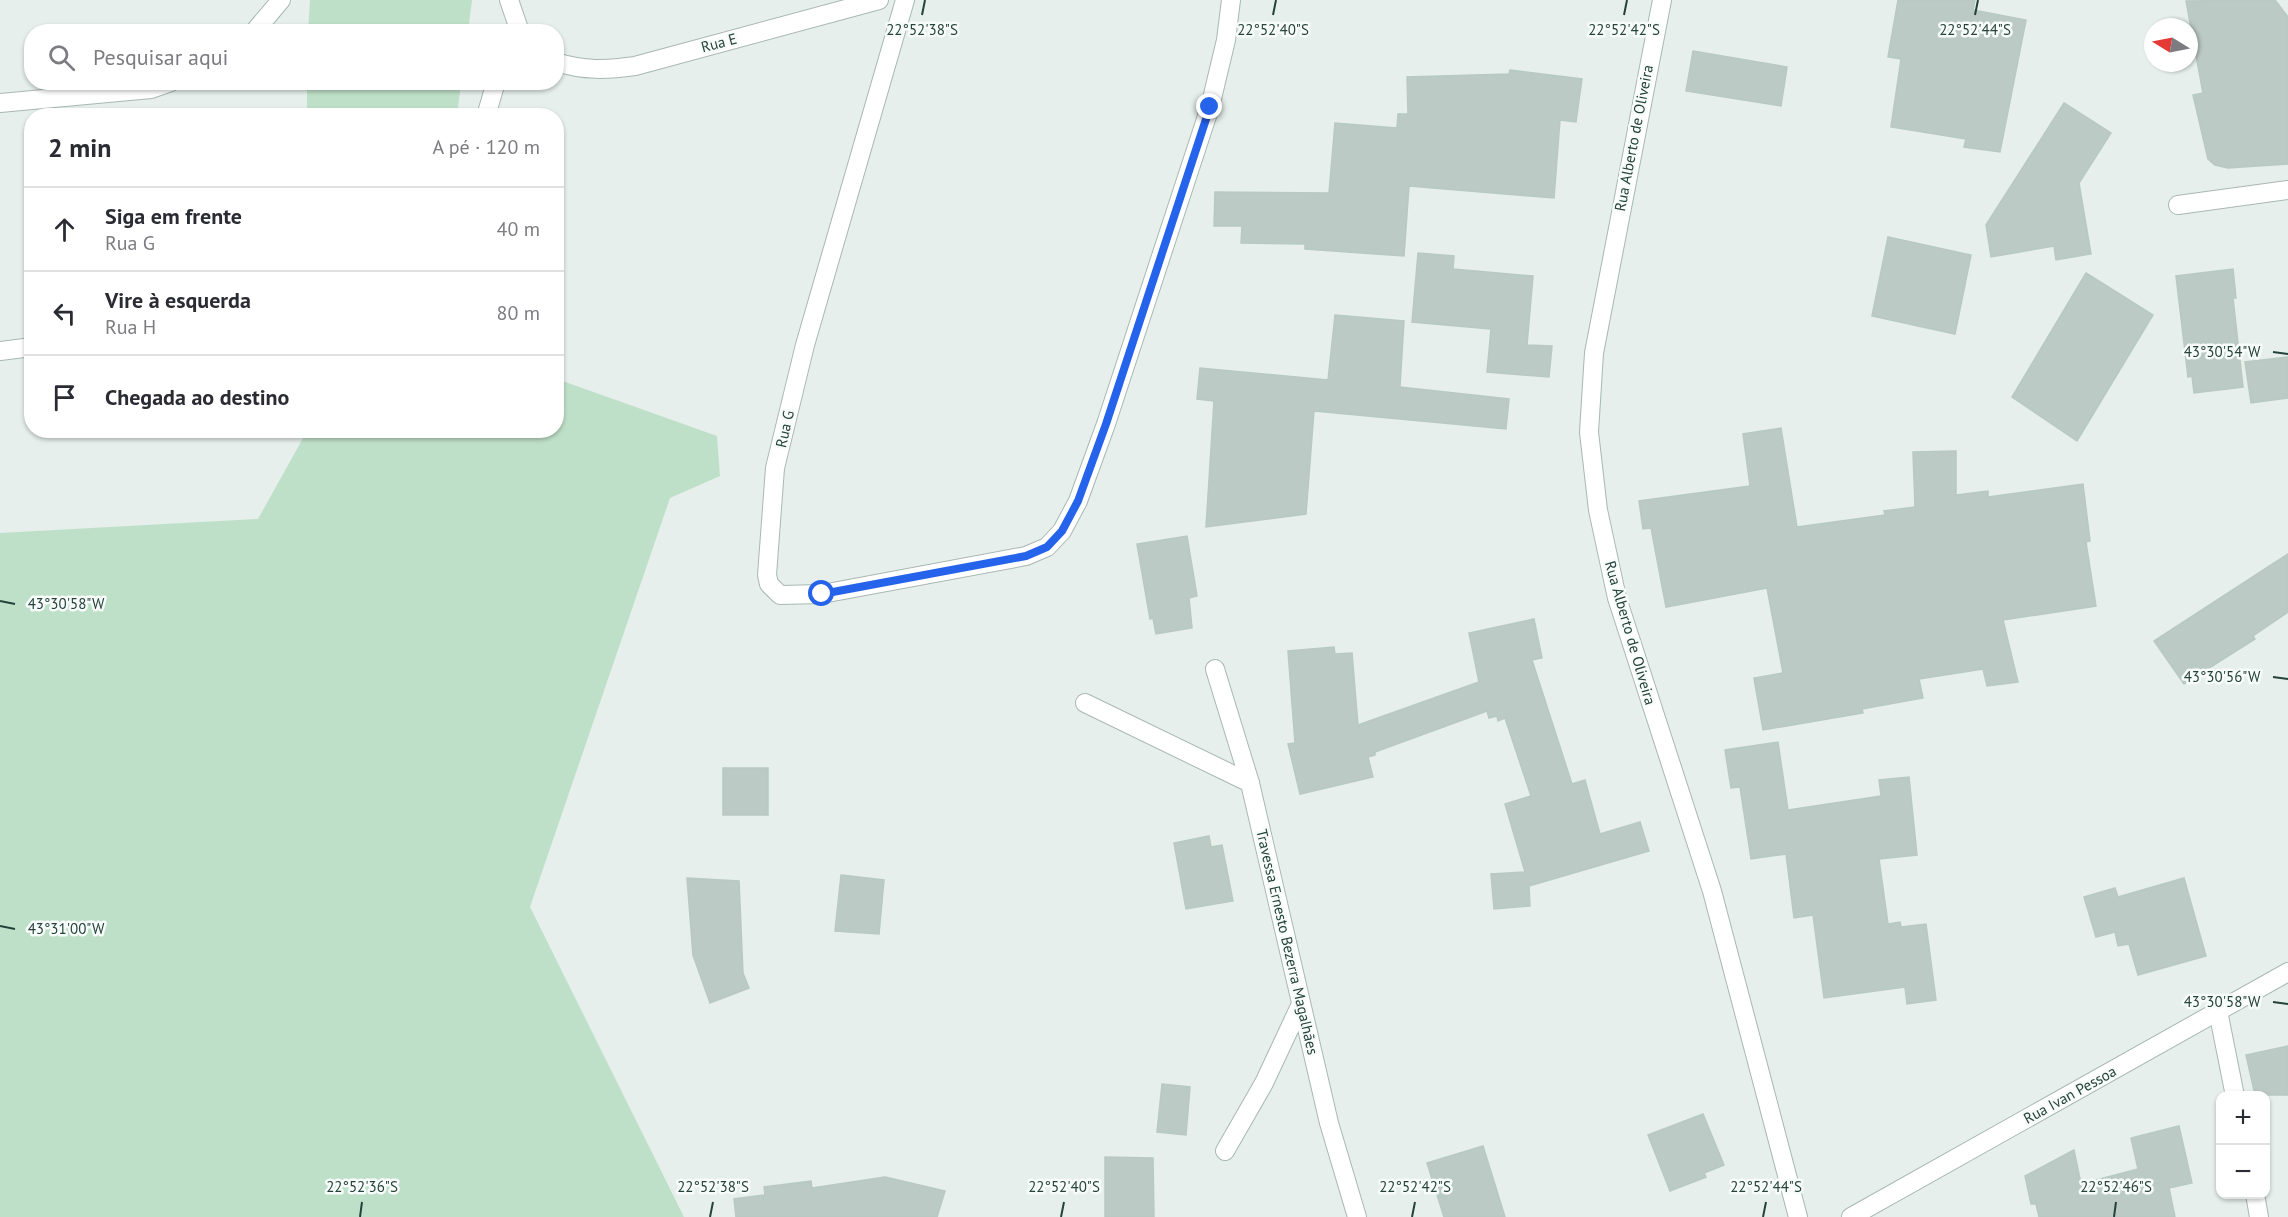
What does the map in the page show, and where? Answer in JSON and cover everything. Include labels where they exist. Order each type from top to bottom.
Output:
[{"type":"street","points":[[261,24],[281,0]]},
{"type":"street","points":[[509,0],[517,24]]},
{"type":"street","name":"Rua E","points":[[564,65],[574,68],[605,70],[635,66],[879,0]]},
{"type":"street","name":"Rua G","points":[[905,0],[805,345],[778,457],[766,575],[769,584],[780,595],[822,594],[1026,556],[1047,547],[1062,531],[1078,501],[1106,424],[1210,107],[1226,40],[1231,0]]},
{"type":"street","name":"Rua Alberto de Oliveira","points":[[1662,0],[1594,354],[1590,443],[1598,510],[1617,598],[1712,891],[1798,1217]]},
{"type":"street","points":[[0,103],[140,90]]},
{"type":"street","points":[[488,108],[494,90]]},
{"type":"street","points":[[2178,205],[2288,190]]},
{"type":"street","points":[[0,351],[24,348]]},
{"type":"street","name":"Travessa Ernesto Bezerra Magalhães","points":[[1215,669],[1250,783],[1329,1123],[1357,1217]]},
{"type":"street","points":[[1085,703],[1250,783]]},
{"type":"street","name":"Rua Ivan Pessoa","points":[[1851,1217],[2288,972]]},
{"type":"street","points":[[1225,1151],[1264,1083],[1301,1004]]},
{"type":"street","points":[[2218,1011],[2234,1091]]},
{"type":"street","points":[[2256,1199],[2259,1217]]},
{"type":"green space","points":[[310,0],[472,0],[469,24],[308,24]]},
{"type":"green space","points":[[307,90],[460,90],[458,108],[307,108]]},
{"type":"green space","points":[[564,381],[717,436],[720,476],[670,498],[530,907],[684,1217],[0,1217],[0,533],[258,519],[303,438],[564,438]]},
{"type":"building","points":[[1898,0],[1975,0],[1973,10],[2026,20],[2000,152],[1964,147],[1966,139],[1891,127],[1901,59],[1888,57]]},
{"type":"building","points":[[2275,0],[2288,17],[2288,164],[2228,168],[2215,165],[2208,159],[2193,95],[2203,93],[2198,66],[2198,18],[2189,18],[2186,1]]},
{"type":"building","points":[[1693,51],[1787,67],[1781,106],[1686,91]]},
{"type":"building","points":[[1510,70],[1582,79],[1576,122],[1560,120],[1554,198],[1409,186],[1404,256],[1305,249],[1305,244],[1241,243],[1242,226],[1214,226],[1215,192],[1329,193],[1335,123],[1397,128],[1398,114],[1408,114],[1407,77],[1509,74]]},
{"type":"building","points":[[2064,103],[2111,133],[2079,183],[2091,254],[2056,260],[2054,246],[1991,257],[1986,225]]},
{"type":"building","points":[[1888,237],[1971,255],[1955,334],[1872,316]]},
{"type":"building","points":[[1418,253],[1454,256],[1453,269],[1533,276],[1527,345],[1552,346],[1549,377],[1487,372],[1491,329],[1412,322]]},
{"type":"building","points":[[2233,269],[2236,298],[2233,298],[2243,387],[2194,393],[2192,376],[2188,377],[2176,276]]},
{"type":"building","points":[[2086,273],[2153,315],[2077,441],[2012,397]]},
{"type":"building","points":[[1335,315],[1404,321],[1400,387],[1509,399],[1506,429],[1314,411],[1306,514],[1206,527],[1214,401],[1197,399],[1200,368],[1328,380]]},
{"type":"building","points":[[2288,357],[2288,398],[2251,403],[2245,362]]},
{"type":"building","points":[[1781,428],[1797,527],[1885,515],[1884,511],[1915,507],[1913,452],[1956,451],[1956,495],[1988,491],[1988,497],[2083,484],[2090,541],[2086,542],[2096,606],[2003,620],[2018,682],[1987,686],[1983,669],[1919,679],[1923,698],[1862,709],[1863,713],[1763,730],[1754,678],[1783,673],[1767,588],[1666,607],[1651,528],[1643,529],[1639,501],[1750,486],[1743,434]]},
{"type":"building","points":[[1187,536],[1197,596],[1189,598],[1192,628],[1156,634],[1153,618],[1150,619],[1137,544]]},
{"type":"building","points":[[2288,554],[2288,612],[2253,636],[2255,639],[2184,684],[2154,641]]},
{"type":"building","points":[[1534,619],[1542,658],[1532,660],[1572,784],[1585,780],[1600,834],[1640,822],[1649,851],[1529,886],[1530,906],[1494,909],[1491,874],[1525,872],[1505,804],[1531,796],[1505,718],[1498,721],[1497,716],[1489,718],[1487,711],[1375,752],[1375,755],[1368,757],[1373,777],[1300,794],[1288,744],[1295,743],[1288,651],[1334,647],[1335,654],[1352,653],[1358,725],[1479,682],[1469,633]]},
{"type":"building","points":[[1778,742],[1788,810],[1881,796],[1879,780],[1909,777],[1917,855],[1879,859],[1888,924],[1900,922],[1901,927],[1926,924],[1936,1000],[1907,1004],[1905,987],[1824,998],[1813,915],[1794,918],[1786,854],[1751,859],[1740,787],[1731,788],[1725,750]]},
{"type":"building","points":[[723,768],[768,768],[768,815],[723,815]]},
{"type":"building","points":[[1209,836],[1211,847],[1222,845],[1233,901],[1186,909],[1174,843]]},
{"type":"building","points":[[841,875],[884,880],[879,934],[835,931]]},
{"type":"building","points":[[687,878],[739,881],[743,973],[749,988],[710,1003],[693,955]]},
{"type":"building","points":[[2184,878],[2206,956],[2138,975],[2129,944],[2118,946],[2115,932],[2096,937],[2084,897],[2115,888],[2118,897]]},
{"type":"building","points":[[2288,1046],[2288,1095],[2270,1095],[2270,1091],[2254,1091],[2246,1055]]},
{"type":"building","points":[[1162,1084],[1190,1087],[1186,1135],[1157,1132]]},
{"type":"building","points":[[1703,1114],[1724,1165],[1704,1173],[1706,1177],[1670,1191],[1648,1135]]},
{"type":"building","points":[[2179,1126],[2192,1183],[2169,1188],[2175,1217],[2039,1217],[2036,1204],[2031,1204],[2025,1176],[2074,1150],[2081,1184],[2138,1169],[2131,1138]]},
{"type":"building","points":[[1483,1146],[1505,1217],[1444,1217],[1427,1163]]},
{"type":"building","points":[[1105,1157],[1153,1158],[1154,1217],[1105,1217]]},
{"type":"building","points":[[885,1177],[945,1191],[937,1217],[736,1217],[734,1199],[765,1195],[764,1187],[811,1181],[812,1188]]},
{"type":"route","points":[[822,594],[1026,556],[1047,547],[1062,531],[1078,501],[1106,424],[1210,107]]}]
